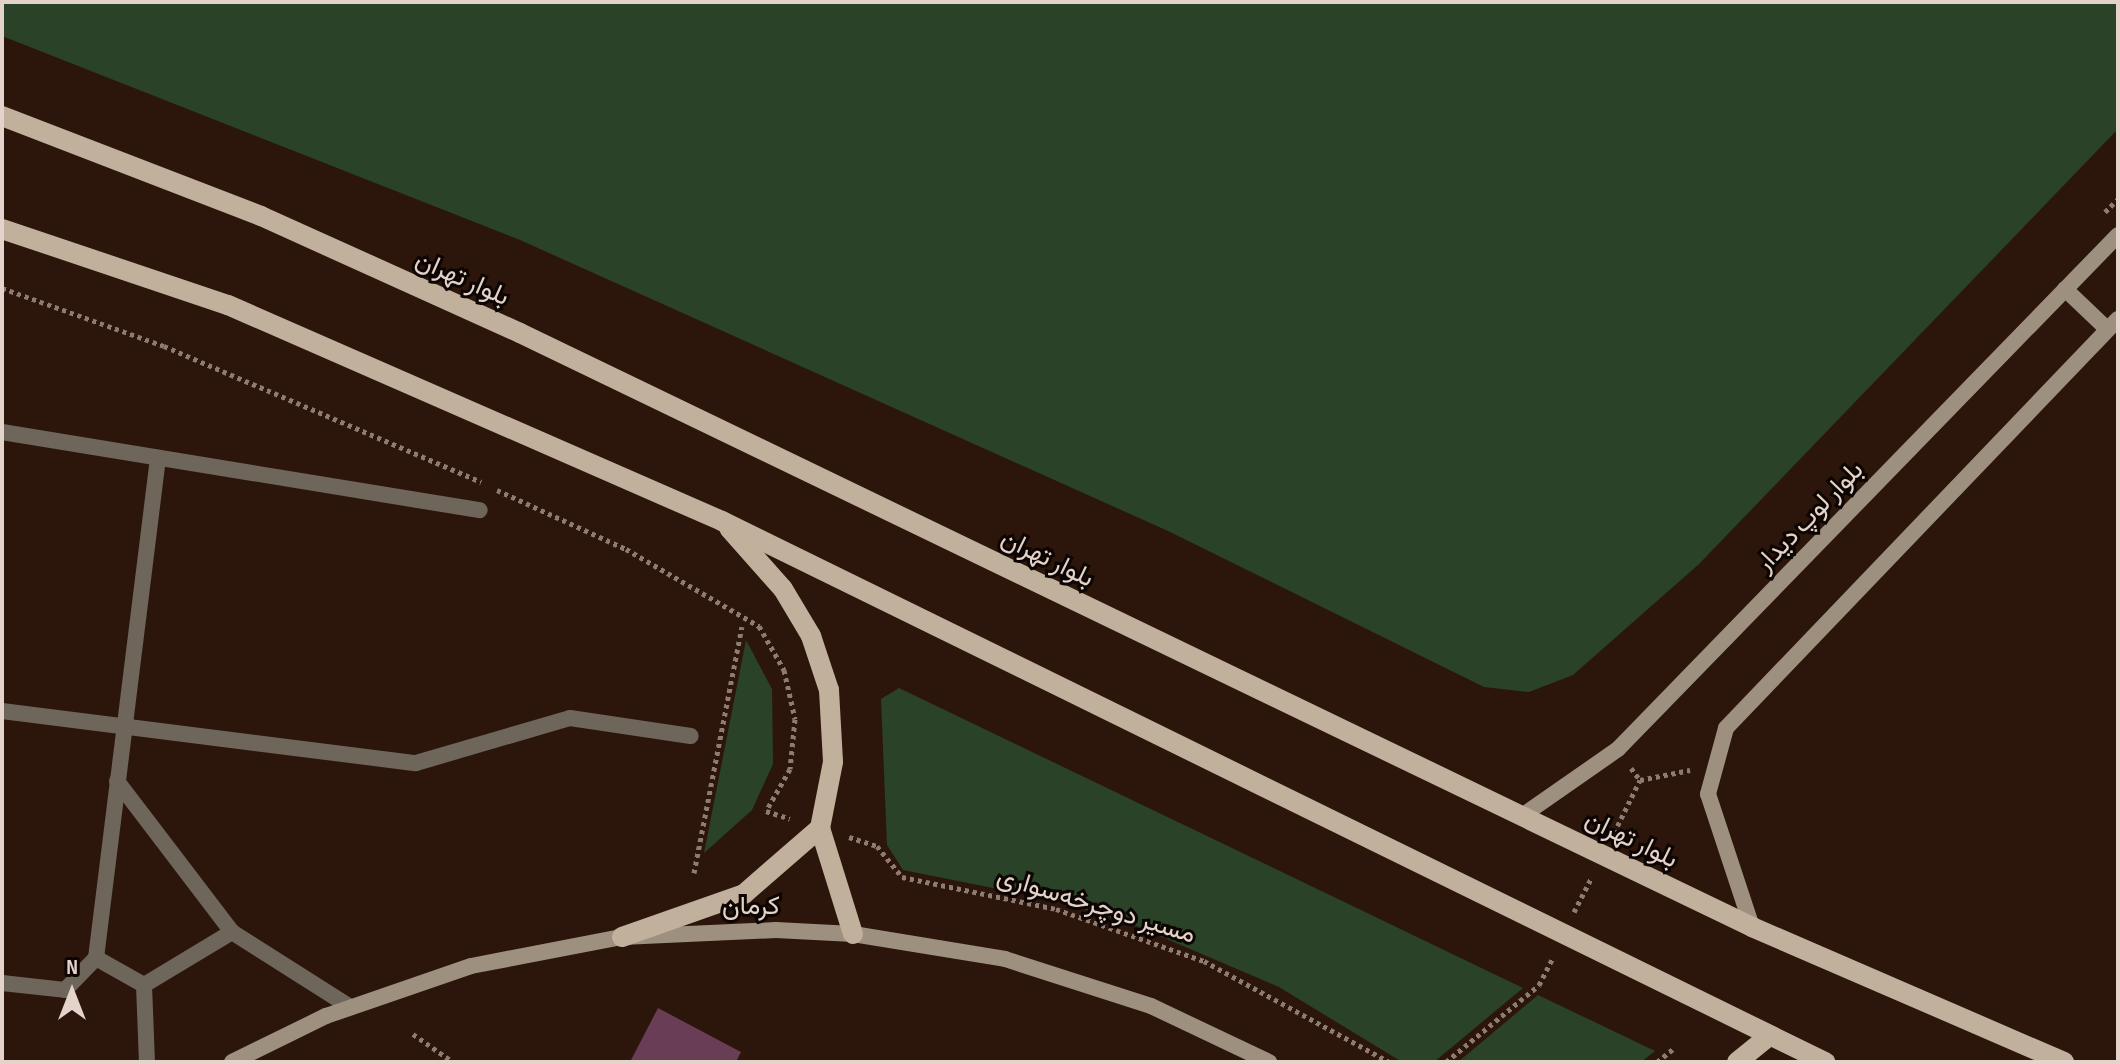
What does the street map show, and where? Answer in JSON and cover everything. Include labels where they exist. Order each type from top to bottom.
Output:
[{"type":"main road","name":"بلوار تهران","points":[[2,116],[261,216],[520,333],[1752,927],[2064,1062]]},
{"type":"main road","points":[[2,229],[228,305],[722,521],[1562,936],[1825,1062]]},
{"type":"main road","points":[[722,521],[783,589],[811,636],[829,690],[833,762],[820,828],[853,934]]},
{"type":"main road","points":[[622,937],[744,894],[820,828]]},
{"type":"main road","points":[[1737,1062],[1769,1036]]},
{"type":"street","name":"بلوار لوپ دیدار","points":[[1522,816],[1618,749],[2118,235]]},
{"type":"street","points":[[1752,927],[1710,805],[1710,771],[1726,728],[2114,327],[2065,289]]},
{"type":"street","points":[[2,432],[480,510]]},
{"type":"street","points":[[2,983],[65,990],[96,958],[158,458]]},
{"type":"street","points":[[2,711],[416,763],[570,718],[691,736]]},
{"type":"street","points":[[117,781],[232,932],[350,1007]]},
{"type":"street","name":"کرمان","points":[[232,1062],[350,1007],[471,966],[622,937],[776,930],[853,934],[1005,959],[1151,1006],[1269,1062]]},
{"type":"street","points":[[144,985],[232,932]]},
{"type":"street","points":[[96,958],[144,985]]},
{"type":"street","points":[[144,985],[147,1062]]},
{"type":"path","points":[[686,593],[691,584]]},
{"type":"path","points":[[694,873],[742,627]]},
{"type":"path","points":[[1446,1062],[1539,985],[1640,780]]},
{"type":"path","name":"مسیر دوچرخه‌سواری","points":[[877,846],[902,877],[1056,909],[1204,961],[1389,1062]]},
{"type":"path","points":[[413,1034],[453,1062]]},
{"type":"path","points":[[1657,1062],[1673,1049]]},
{"type":"green space","points":[[2,2],[2118,2],[2118,129],[1699,564],[1573,675],[1529,692],[1484,687],[1168,531],[520,240],[2,36]]},
{"type":"green space","points":[[746,640],[772,689],[773,764],[752,810],[704,853]]},
{"type":"green space","points":[[899,688],[1523,988],[1434,1062],[1402,1062],[1279,987],[1134,925],[1058,901],[903,870],[887,845],[881,699]]},
{"type":"green space","points":[[1538,995],[1655,1051],[1641,1062],[1458,1062]]},
{"type":"building","points":[[658,1008],[741,1052],[736,1062],[630,1062]]}]
